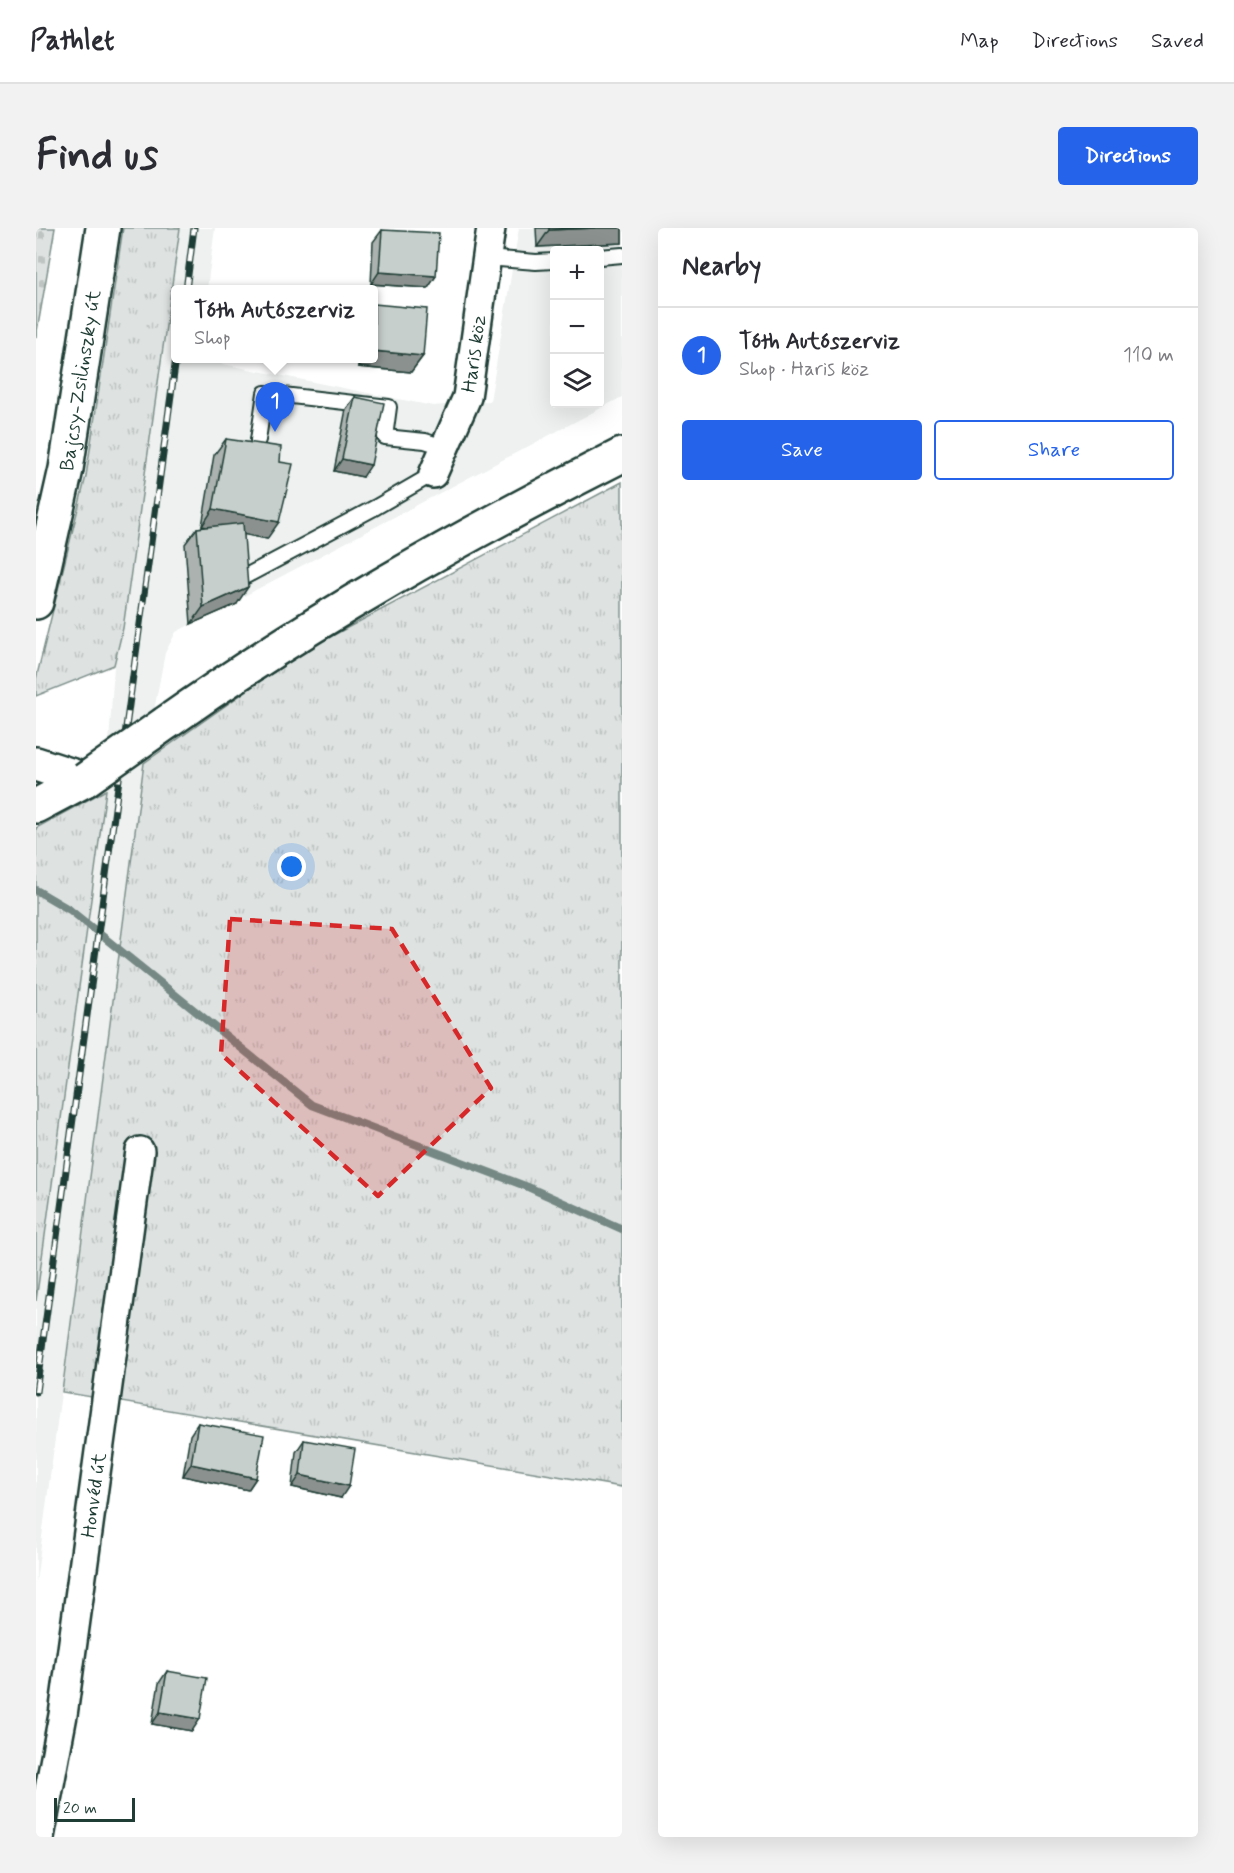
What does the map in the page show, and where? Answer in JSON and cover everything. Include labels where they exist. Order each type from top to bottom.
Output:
[{"type":"main road","name":"Bajcsy-Zsilinszky út","points":[[36,602],[66,469],[103,228]]},
{"type":"main road","points":[[36,806],[85,780],[230,678],[444,548],[622,456]]},
{"type":"main road","points":[[36,764],[85,780]]},
{"type":"street","name":"Haris köz","points":[[433,474],[466,397],[491,228]]},
{"type":"street","name":"Honvéd út","points":[[40,1837],[63,1715],[140,1151]]},
{"type":"lane","points":[[604,257],[622,255]]},
{"type":"lane","points":[[487,258],[550,261]]},
{"type":"lane","points":[[258,440],[265,393],[389,407],[385,437],[424,441],[444,447]]},
{"type":"lane","points":[[244,577],[433,474]]},
{"type":"highlighted area","points":[[230,919],[392,929],[491,1088],[378,1196],[221,1054]]},
{"type":"shaded area","points":[[180,228],[215,228],[208,285],[172,285]]},
{"type":"shaded area","points":[[519,228],[622,228],[622,397],[604,406],[604,246],[550,246],[550,408],[601,408],[176,632],[165,653],[144,763],[36,1583],[36,1301],[106,790],[114,665],[123,628],[171,291],[171,363],[218,363],[433,406],[490,401]]},
{"type":"green space","points":[[36,228],[55,228],[36,337]]},
{"type":"green space","points":[[123,228],[180,228],[123,628],[114,665],[36,696],[36,679],[86,476]]},
{"type":"green space","points":[[622,482],[622,1487],[62,1392],[144,763],[300,653]]},
{"type":"green space","points":[[106,790],[36,1301],[36,828]]},
{"type":"building","points":[[549,228],[596,228],[549,230]]},
{"type":"building","points":[[382,230],[439,233],[436,276],[379,272]]},
{"type":"building","points":[[378,304],[427,309],[423,356],[378,351]]},
{"type":"building","points":[[355,397],[384,403],[371,465],[342,459]]},
{"type":"building","points":[[226,439],[281,447],[280,462],[293,464],[279,522],[213,509]]},
{"type":"building","points":[[243,523],[248,587],[203,607],[197,528]]},
{"type":"building","points":[[198,1423],[264,1435],[256,1478],[191,1464]]},
{"type":"building","points":[[304,1440],[355,1449],[349,1486],[300,1475]]},
{"type":"building","points":[[167,1671],[207,1678],[200,1719],[160,1712]]},
{"type":"waterway","points":[[36,890],[70,910],[312,1105],[528,1187],[622,1229]]},
{"type":"railway","points":[[187,285],[194,228]]},
{"type":"railway","points":[[36,1392],[175,363]]},
{"type":"place","name":"Tóth Autószerviz","points":[[275,432]]}]
